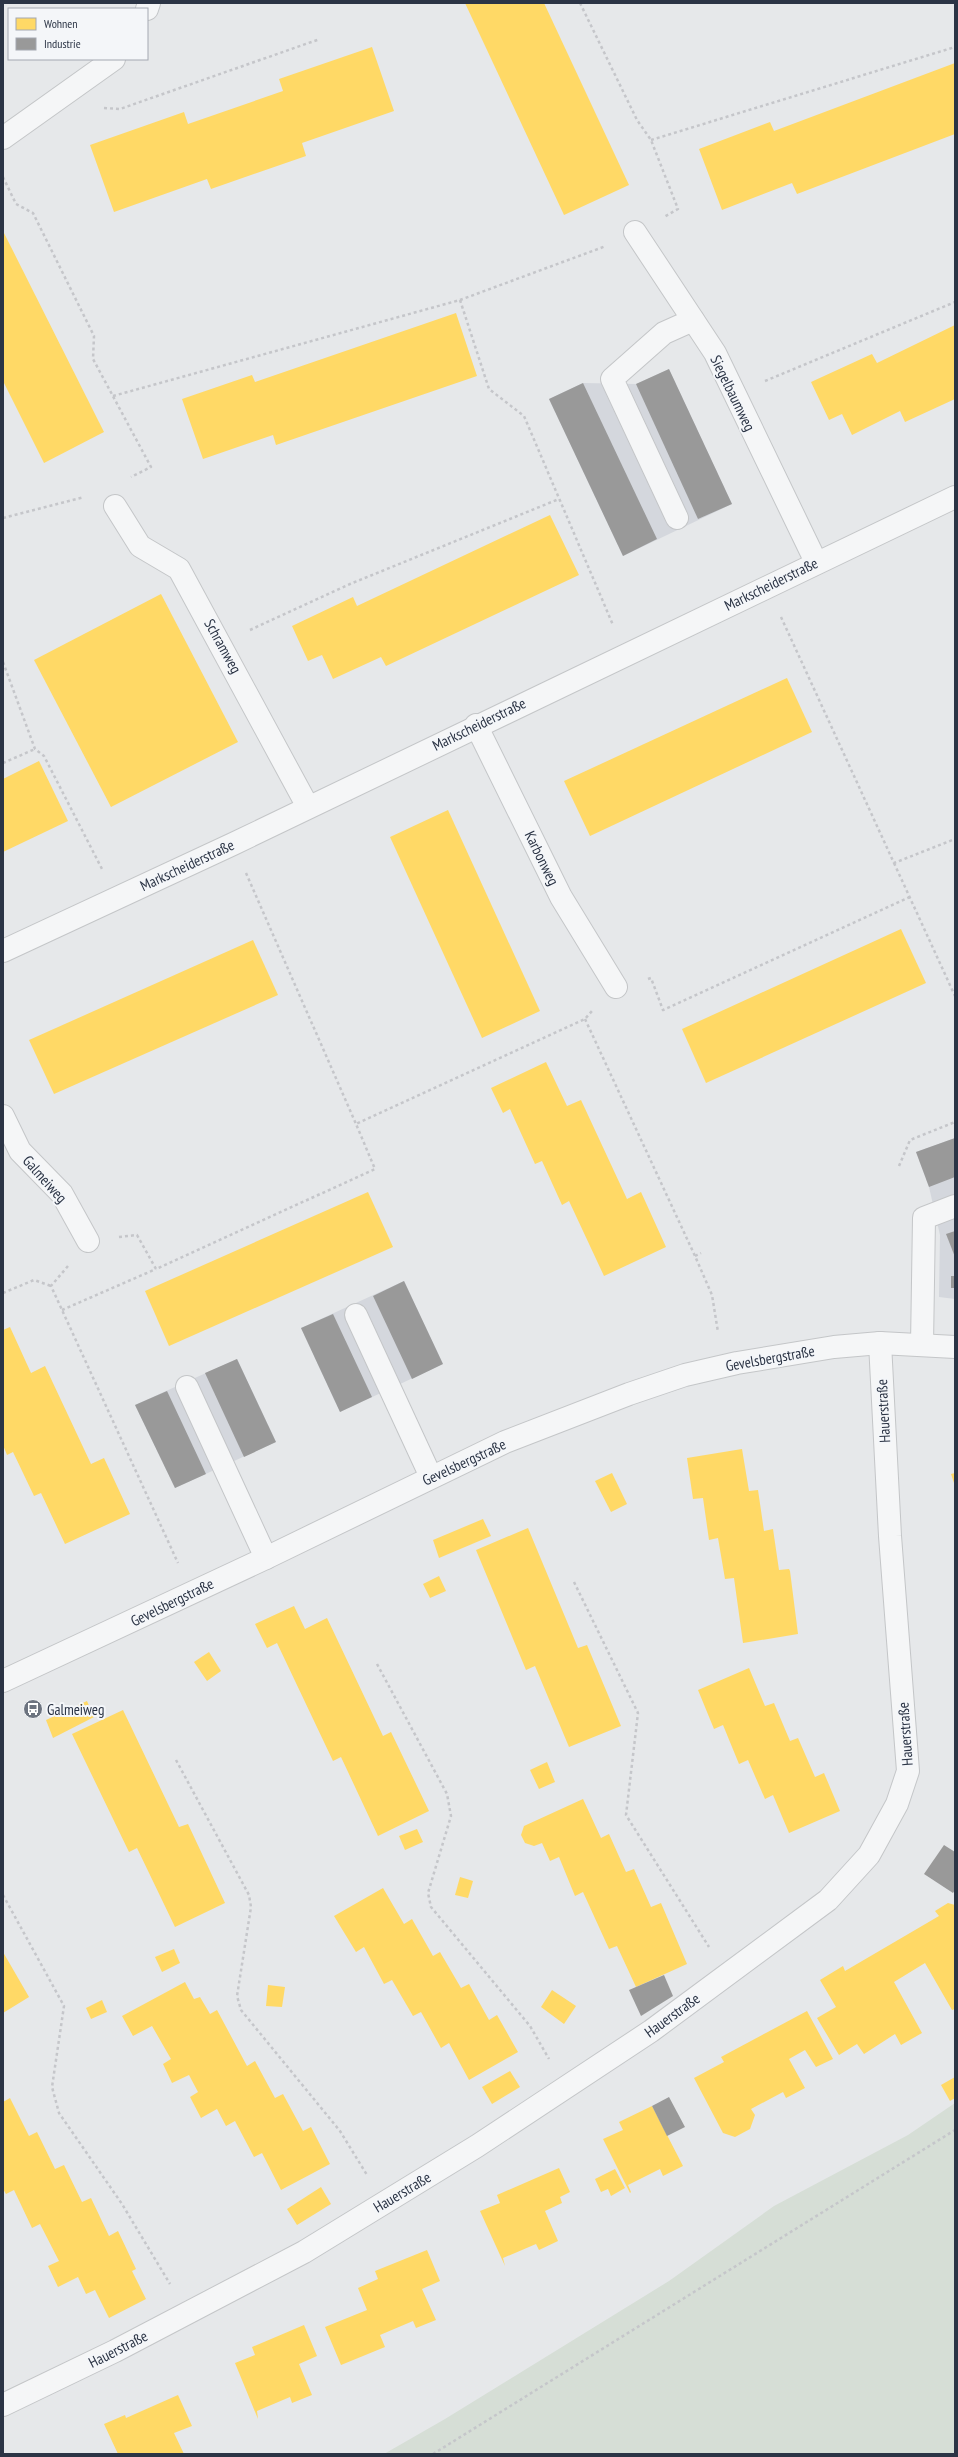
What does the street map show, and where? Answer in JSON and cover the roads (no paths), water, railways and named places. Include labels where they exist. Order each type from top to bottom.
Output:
[{"type":"street","points":[[3,138],[113,60]]},
{"type":"street","name":"Siegelbaumweg","points":[[635,232],[715,353],[816,562]]},
{"type":"street","points":[[677,518],[612,379],[664,333],[693,320]]},
{"type":"street","name":"Markscheiderstraße","points":[[3,951],[233,844],[766,586],[955,497]]},
{"type":"street","name":"Schramweg","points":[[109,498],[140,546],[180,569],[308,807]]},
{"type":"street","name":"Karbonweg","points":[[476,726],[561,897],[616,987]]},
{"type":"street","name":"Galmeiweg","points":[[3,1116],[20,1151],[62,1194],[88,1242]]},
{"type":"street","points":[[922,1345],[924,1218],[955,1206]]},
{"type":"street","points":[[356,1315],[432,1477]]},
{"type":"street","name":"Gevelsbergstraße","points":[[3,1680],[266,1558],[505,1442],[685,1375],[737,1363],[804,1352],[880,1343],[955,1347]]},
{"type":"street","name":"Hauerstraße","points":[[3,2405],[187,2313],[304,2252],[477,2146],[651,2031],[828,1900],[869,1855],[897,1804],[908,1772],[890,1536],[880,1343]]},
{"type":"street","points":[[187,1387],[266,1558]]},
{"type":"place","name":"Galmeiweg","points":[[33,1709]]}]
